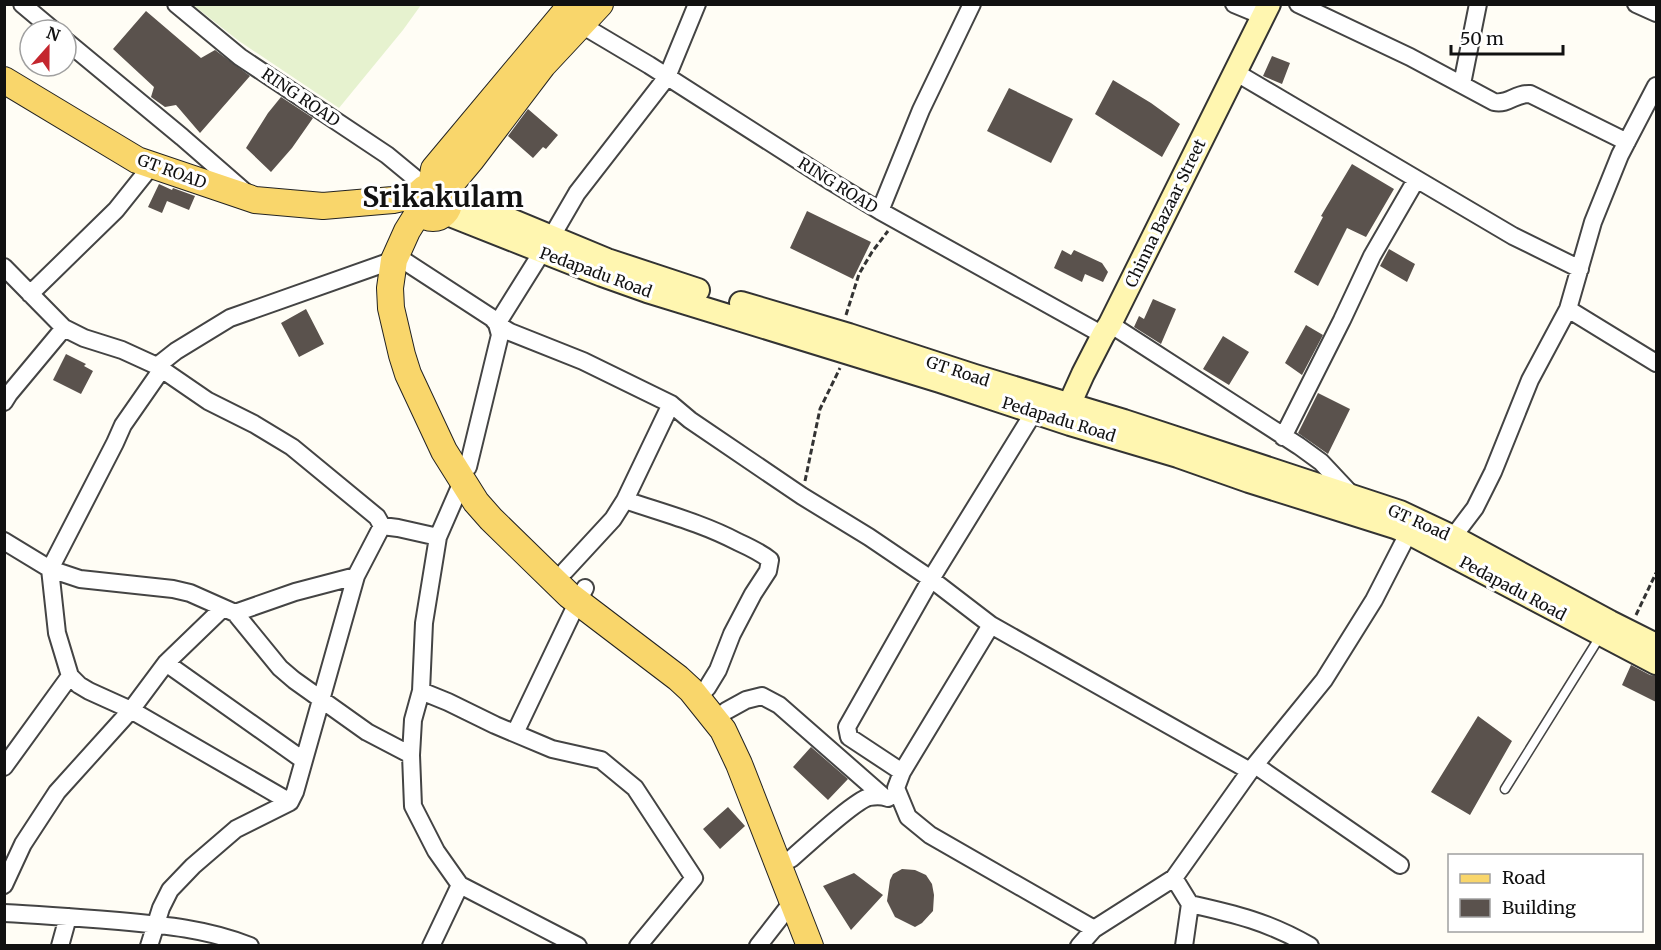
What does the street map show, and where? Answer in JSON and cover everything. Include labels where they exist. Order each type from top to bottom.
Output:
[{"type":"main road","points":[[600,4],[569,11],[434,169],[431,200],[407,231],[400,261],[390,288],[391,308],[408,374],[444,451],[465,475],[565,572],[597,617],[691,690],[723,730],[739,764],[810,945]]},
{"type":"main road","name":"Chinna Bazaar Street","points":[[1069,415],[1083,374],[1266,10]]},
{"type":"main road","name":"GT ROAD","points":[[4,80],[137,160],[255,200],[322,206],[393,200],[431,200]]},
{"type":"main road","points":[[431,200],[482,208],[547,244]]},
{"type":"main road","name":"Pedapadu Road","points":[[547,244],[647,291],[848,344],[940,381],[1034,412],[1069,415],[1179,456],[1413,526],[1601,635],[1656,663]]},
{"type":"main road","name":"GT Road","points":[[848,344],[1069,415],[1124,421],[1353,496],[1413,526],[1453,537],[1656,645]]},
{"type":"main road","points":[[465,475],[476,502],[569,595],[582,594],[707,688],[726,711],[740,736],[827,945]]},
{"type":"street","points":[[22,4],[38,18]]},
{"type":"street","name":"RING ROAD","points":[[176,4],[240,57],[387,155],[431,200]]},
{"type":"street","points":[[578,945],[460,885],[436,851],[413,806],[411,755],[413,720],[421,691],[424,623],[438,537],[465,475],[500,335],[497,324],[577,194],[667,77],[697,4]]},
{"type":"street","points":[[880,211],[921,110],[972,4]]},
{"type":"street","points":[[1234,4],[1266,10]]},
{"type":"street","points":[[1298,4],[1410,57],[1494,102],[1503,104],[1522,93],[1530,94],[1627,142]]},
{"type":"street","points":[[1462,84],[1478,4]]},
{"type":"street","points":[[1636,4],[1656,13]]},
{"type":"street","name":"RING ROAD","points":[[569,11],[667,77],[880,211],[1107,330],[1283,437],[1321,462],[1353,496]]},
{"type":"street","points":[[78,51],[255,200]]},
{"type":"street","points":[[1235,72],[1513,236],[1580,269]]},
{"type":"street","points":[[1453,537],[1475,507],[1493,472],[1530,380],[1568,309],[1593,222],[1620,154],[1656,87]]},
{"type":"street","points":[[4,92],[48,106]]},
{"type":"street","points":[[30,294],[116,210],[152,165]]},
{"type":"street","points":[[1283,437],[1372,256],[1416,180]]},
{"type":"street","points":[[290,802],[131,710],[79,685],[70,676],[57,633],[50,568],[123,425],[160,368],[176,351],[230,318],[400,261],[492,318],[510,332],[583,361],[671,404],[690,420],[802,496],[931,579],[991,625],[1252,768],[1400,865]]},
{"type":"street","points":[[4,267],[64,328],[84,338],[122,350],[160,368],[208,401],[254,424],[292,447],[377,517],[382,526]]},
{"type":"street","points":[[1568,309],[1656,363]]},
{"type":"street","points":[[4,402],[64,328]]},
{"type":"street","points":[[565,572],[614,519],[671,404]]},
{"type":"street","points":[[902,772],[849,736],[848,727],[931,579],[1034,412]]},
{"type":"street","points":[[625,500],[720,532],[763,554],[770,561],[768,571],[732,634],[718,670],[707,688]]},
{"type":"street","points":[[382,526],[438,537]]},
{"type":"street","points":[[149,945],[161,908],[170,890],[193,866],[236,829],[290,802],[295,792],[356,576],[382,526]]},
{"type":"street","points":[[1079,945],[1094,929],[1174,878],[1252,768],[1324,680],[1374,600],[1413,526]]},
{"type":"street","points":[[4,541],[50,568],[80,579],[173,589],[190,593],[229,611],[280,668],[294,680],[367,732],[411,755]]},
{"type":"street","points":[[4,885],[23,844],[57,792],[131,710],[166,663],[229,611],[356,576]]},
{"type":"street","points":[[515,733],[582,594]]},
{"type":"street","points":[[991,625],[902,772],[896,788],[908,817],[930,835],[1094,929]]},
{"type":"street","points":[[166,663],[303,760]]},
{"type":"street","points":[[4,767],[70,676]]},
{"type":"street","points":[[421,691],[552,749],[601,760],[635,788],[694,878],[638,945]]},
{"type":"street","points":[[726,711],[746,700],[762,696],[779,705],[884,797],[902,804]]},
{"type":"street","points":[[791,859],[851,808],[868,797],[884,797]]},
{"type":"street","points":[[1174,878],[1190,904],[1184,945]]},
{"type":"street","points":[[431,945],[460,885]]},
{"type":"street","points":[[758,945],[794,901]]},
{"type":"street","points":[[1190,904],[1264,923],[1310,945]]},
{"type":"street","points":[[4,913],[155,924],[196,930],[250,945]]},
{"type":"street","points":[[60,945],[68,917]]},
{"type":"lane","points":[[1505,789],[1601,635]]},
{"type":"path","points":[[802,496],[820,409],[848,344],[845,316],[859,274],[872,252],[897,220]]},
{"type":"path","points":[[1628,631],[1656,573]]},
{"type":"green space","points":[[193,5],[421,5],[339,108],[239,41]]},
{"type":"building","points":[[146,11],[201,58],[215,50],[250,76],[200,133],[176,105],[165,107],[151,97],[154,87],[113,49]]},
{"type":"building","points":[[1272,56],[1290,63],[1282,84],[1263,76]]},
{"type":"building","points":[[1113,80],[1180,124],[1162,157],[1095,114]]},
{"type":"building","points":[[1009,88],[1073,119],[1051,163],[987,131]]},
{"type":"building","points":[[281,97],[313,118],[292,148],[271,172],[246,148]]},
{"type":"building","points":[[528,109],[558,135],[546,149],[543,147],[533,158],[508,136]]},
{"type":"building","points":[[1352,164],[1394,189],[1366,237],[1347,228],[1318,286],[1294,272],[1323,217],[1321,216]]},
{"type":"building","points":[[159,184],[195,196],[189,210],[167,201],[162,213],[148,207]]},
{"type":"building","points":[[807,211],[871,242],[853,279],[790,248]]},
{"type":"building","points":[[1389,249],[1415,264],[1407,282],[1380,266]]},
{"type":"building","points":[[1062,250],[1071,255],[1074,250],[1102,263],[1108,272],[1103,282],[1085,274],[1082,282],[1054,268]]},
{"type":"building","points":[[1153,299],[1176,309],[1161,344],[1134,327],[1139,316],[1144,319]]},
{"type":"building","points":[[306,309],[324,344],[299,357],[281,323]]},
{"type":"building","points":[[1306,325],[1323,335],[1302,375],[1285,363]]},
{"type":"building","points":[[1223,336],[1249,352],[1229,385],[1203,369]]},
{"type":"building","points":[[66,354],[86,364],[84,366],[93,371],[81,394],[53,380]]},
{"type":"building","points":[[1318,393],[1350,409],[1328,454],[1298,433]]},
{"type":"building","points":[[1631,665],[1656,676],[1656,702],[1622,685]]},
{"type":"building","points":[[1478,716],[1512,741],[1470,815],[1431,792]]},
{"type":"building","points":[[811,747],[848,779],[828,800],[793,767]]},
{"type":"building","points":[[728,807],[745,826],[720,849],[703,829]]},
{"type":"building","points":[[902,869],[915,870],[926,875],[932,884],[933,911],[915,927],[895,917],[887,901],[890,880],[893,874]]},
{"type":"building","points":[[854,873],[883,895],[851,930],[823,886]]},
{"type":"district","name":"Srikakulam","points":[[443,197]]}]
